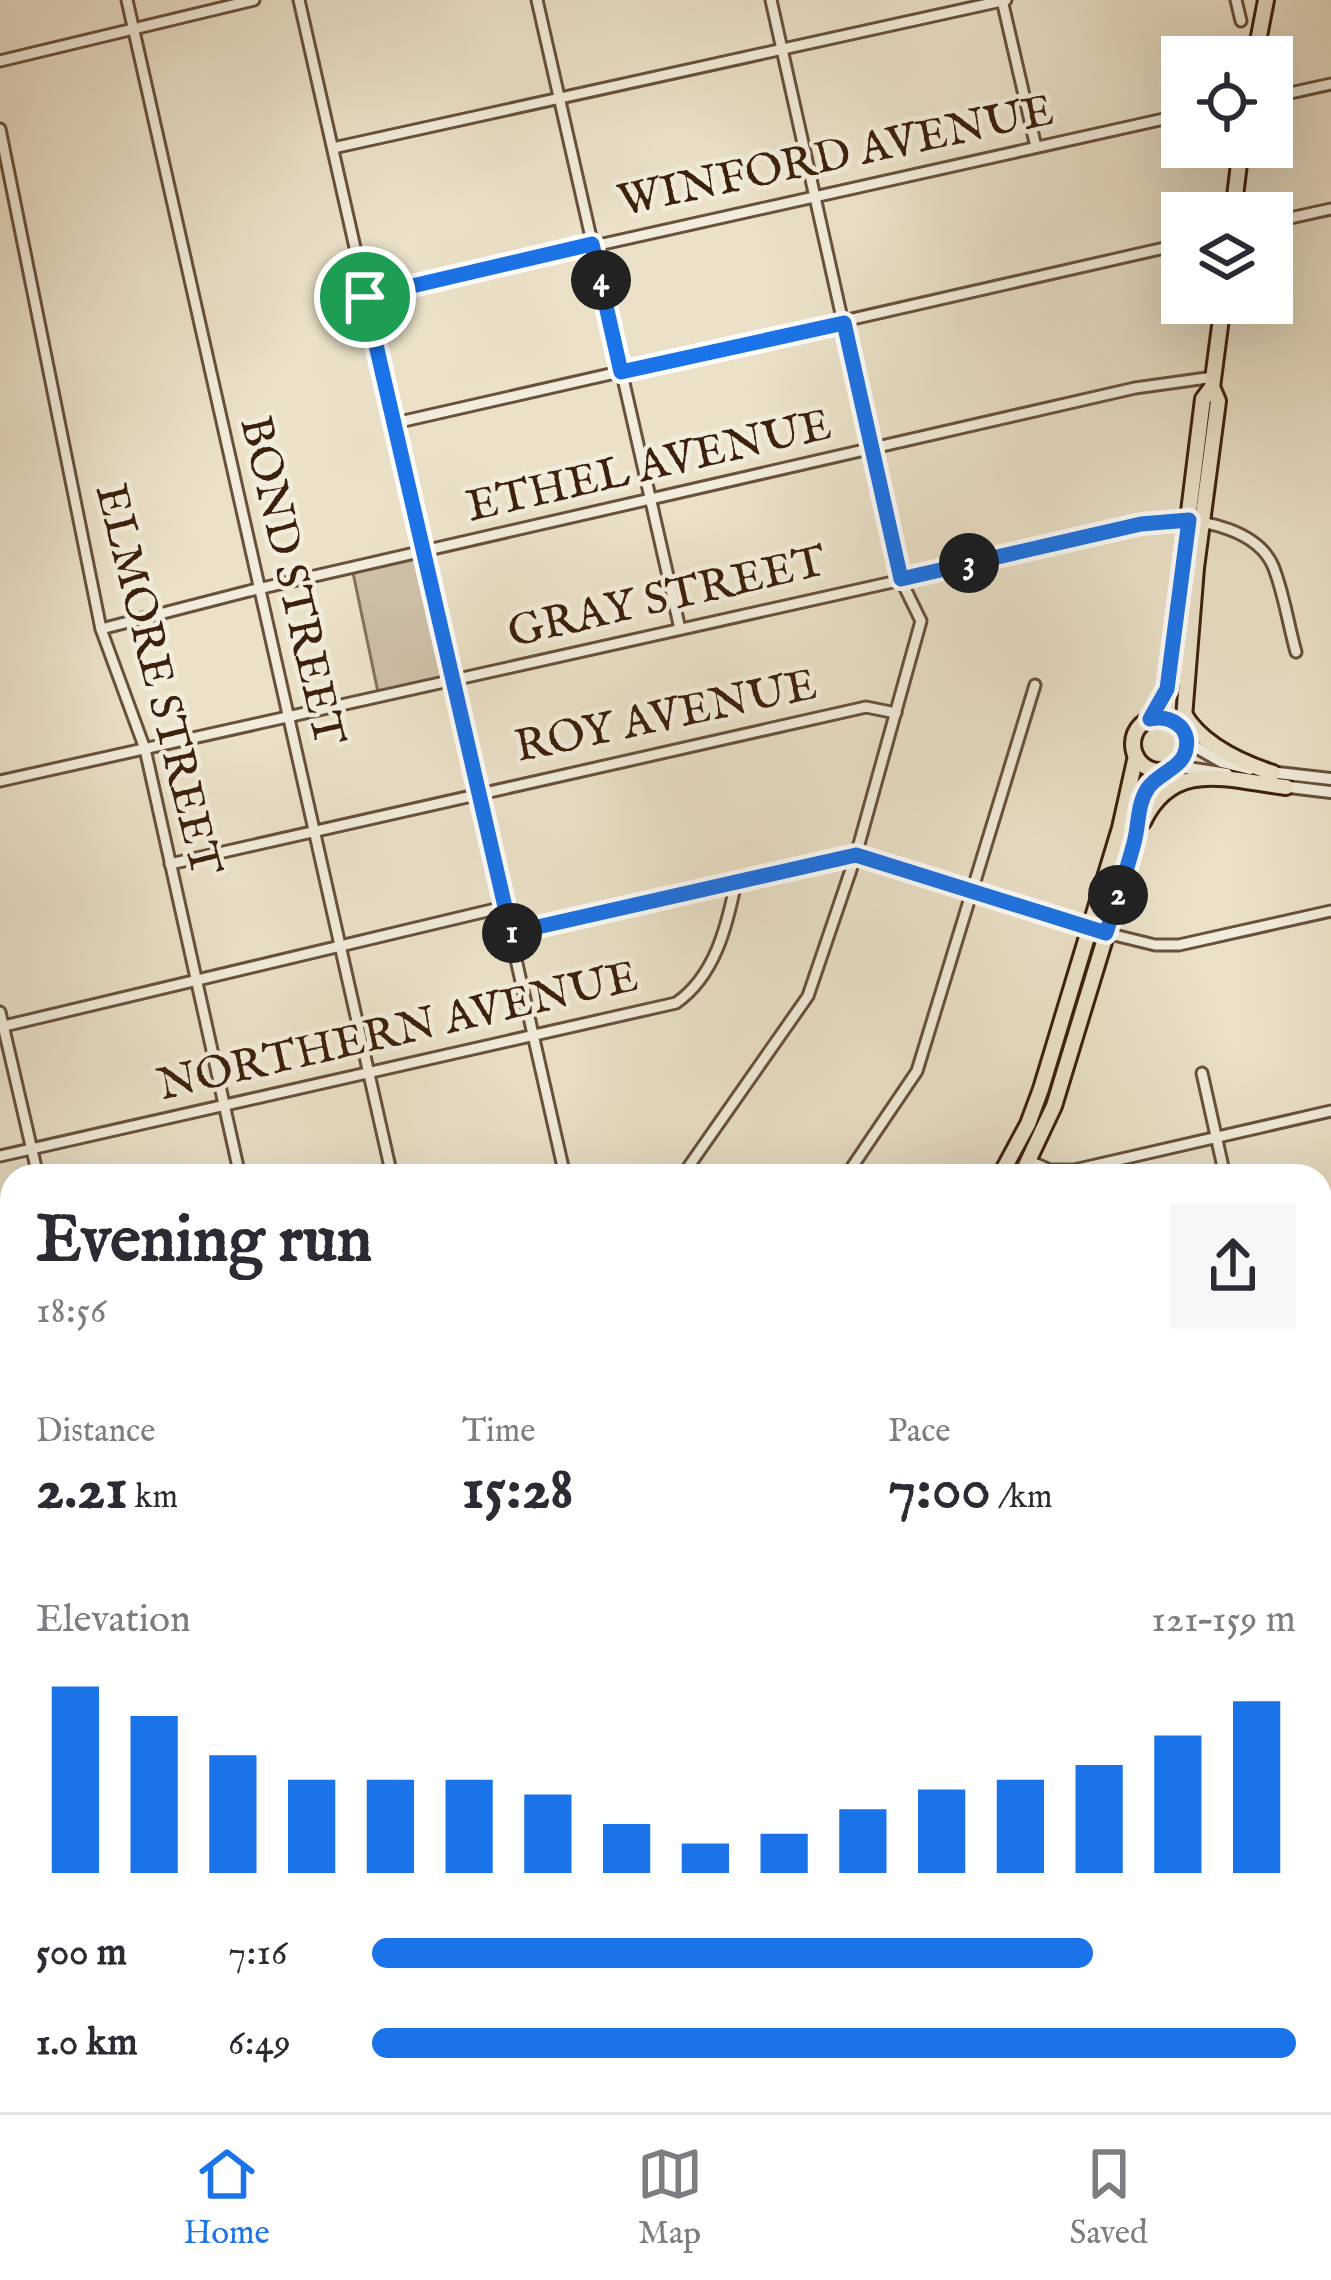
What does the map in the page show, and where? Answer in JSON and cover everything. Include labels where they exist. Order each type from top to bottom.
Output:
[{"type":"main road","points":[[1259,36],[1266,0]]},
{"type":"main road","points":[[1028,1164],[1054,1106],[1136,837],[1144,793],[1184,756],[1203,399],[1213,382],[1220,324]]},
{"type":"main road","points":[[1006,1164],[1034,1108],[1120,828],[1136,756],[1135,734],[1167,689],[1200,521]]},
{"type":"main road","points":[[1150,719],[1168,718],[1273,773]]},
{"type":"main road","points":[[1136,756],[1150,768],[1172,768]]},
{"type":"main road","points":[[1136,837],[1155,798],[1173,783],[1203,778],[1286,787]]},
{"type":"street","name":"BOND STREET","points":[[127,0],[389,1164]]},
{"type":"street","points":[[0,61],[254,0]]},
{"type":"street","points":[[299,0],[562,1164]]},
{"type":"street","points":[[537,0],[680,629]]},
{"type":"street","points":[[690,1164],[808,996],[856,855],[921,621],[901,579],[771,0]]},
{"type":"street","points":[[333,148],[1004,0],[1036,147]]},
{"type":"street","points":[[1236,0],[1241,22]]},
{"type":"street","points":[[1293,93],[1331,84]]},
{"type":"street","name":"WINFORD AVENUE","points":[[365,297],[1161,120]]},
{"type":"street","name":"ELMORE STREET","points":[[0,129],[100,629],[145,749],[237,1164]]},
{"type":"street","points":[[0,188],[13,186]]},
{"type":"street","points":[[1293,218],[1331,209]]},
{"type":"street","points":[[395,423],[1161,249]]},
{"type":"street","name":"ETHEL AVENUE","points":[[100,629],[1135,388],[1213,382]]},
{"type":"street","points":[[1200,521],[1230,530],[1271,562],[1296,652]]},
{"type":"street","name":"GRAY STREET","points":[[0,781],[1141,524],[1200,521]]},
{"type":"street","points":[[854,1164],[917,1071],[1035,685]]},
{"type":"street","name":"ROY AVENUE","points":[[170,864],[866,707],[896,713]]},
{"type":"street","points":[[1184,729],[1222,762],[1331,779]]},
{"type":"street","points":[[1172,768],[1331,792]]},
{"type":"street","points":[[511,933],[856,855],[1156,945],[1179,945],[1331,911]]},
{"type":"street","name":"NORTHERN AVENUE","points":[[0,1156],[676,1003],[691,993],[713,960],[736,882]]},
{"type":"street","points":[[2,1026],[504,908]]},
{"type":"street","points":[[0,1012],[35,1164]]},
{"type":"street","points":[[1202,1073],[1222,1164]]},
{"type":"street","points":[[1103,1164],[1331,1111]]},
{"type":"street","points":[[1030,1161],[1037,1164]]},
{"type":"shaded area","points":[[423,552],[453,681],[379,697],[352,568]]},
{"type":"route","points":[[592,244],[621,372],[844,323],[901,579],[1141,524],[1189,520],[1167,689],[1150,719],[1168,718],[1177,723],[1186,736],[1186,749],[1180,761],[1144,793],[1136,837],[1106,933],[856,855],[511,933],[365,297],[592,244]]}]
